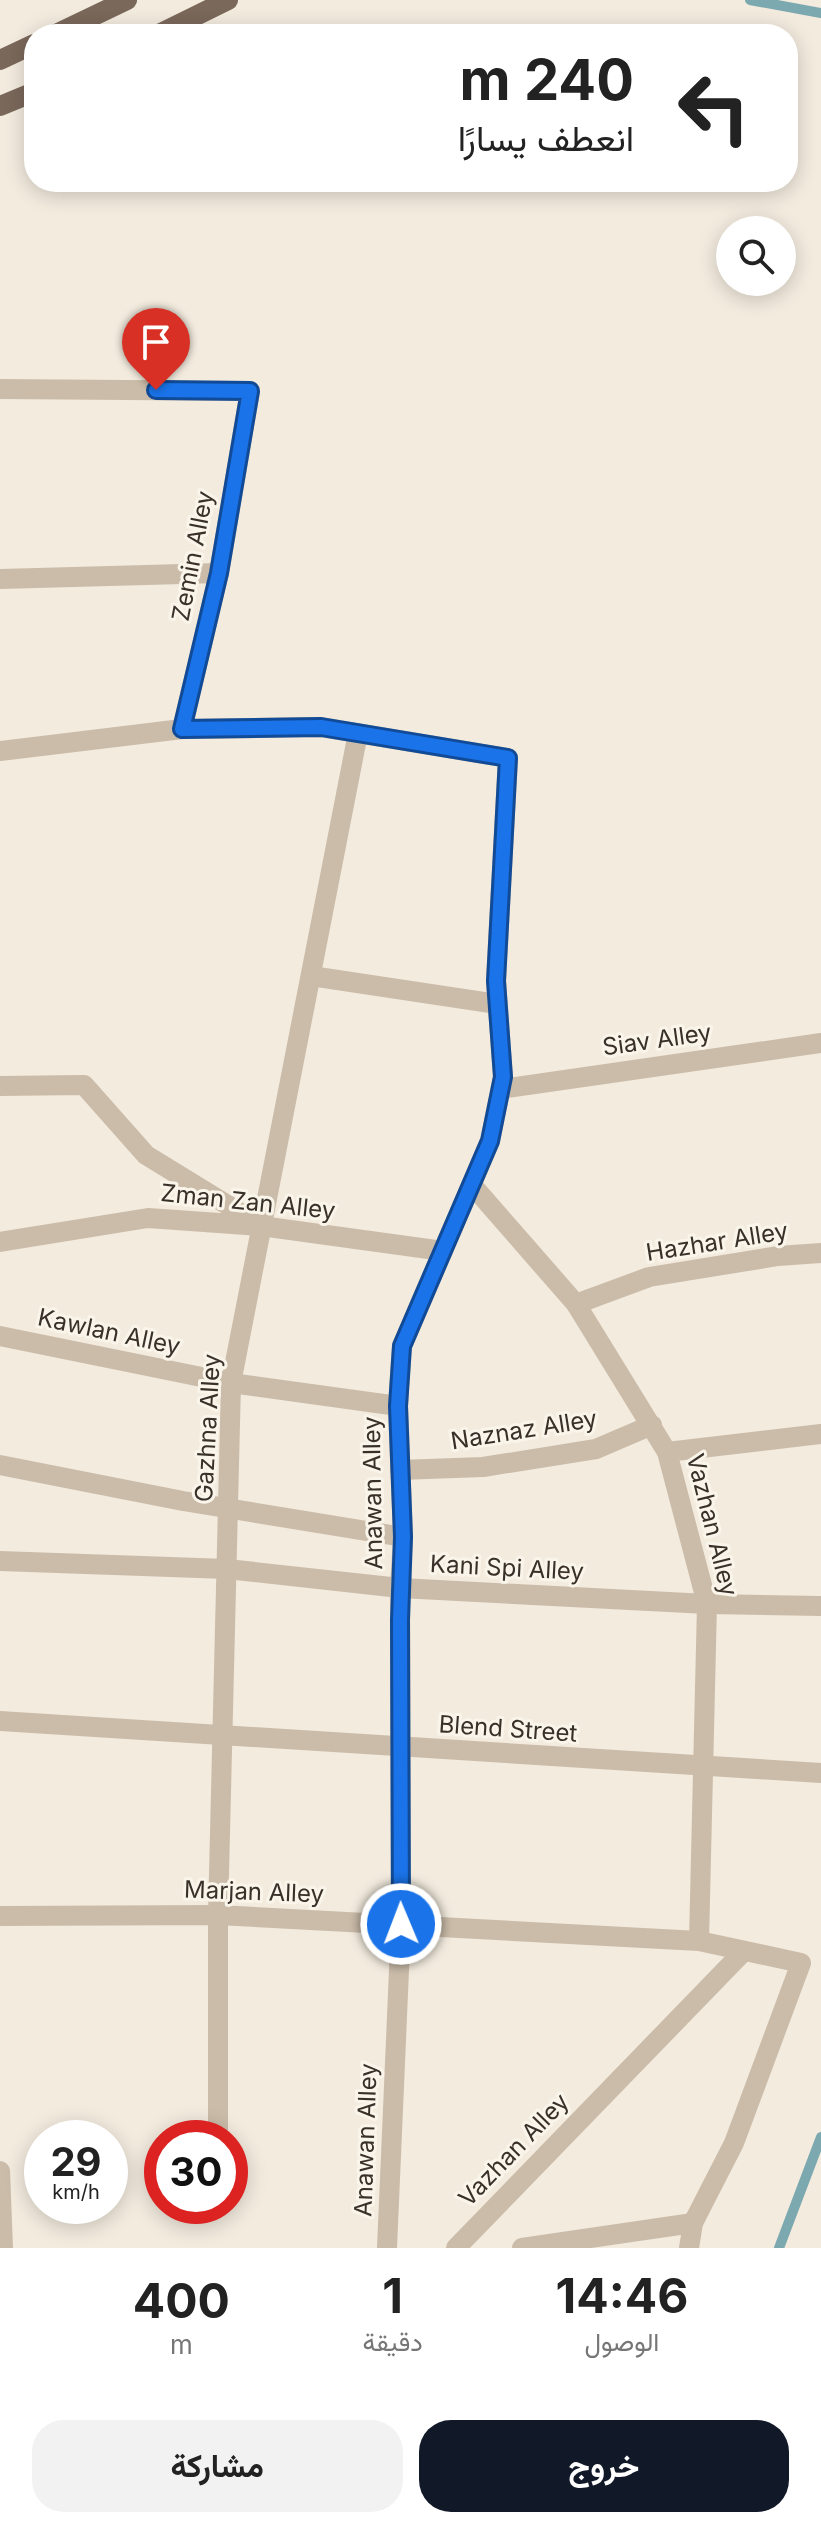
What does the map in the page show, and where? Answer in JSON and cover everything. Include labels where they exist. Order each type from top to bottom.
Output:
[{"type":"main road","points":[[77,24],[127,0]]},
{"type":"main road","points":[[179,24],[228,0]]},
{"type":"main road","points":[[0,60],[24,49]]},
{"type":"main road","points":[[0,106],[24,96]]},
{"type":"street","name":"Zemin Alley","points":[[0,389],[250,391],[219,573],[182,729]]},
{"type":"street","points":[[0,579],[219,573]]},
{"type":"street","points":[[0,751],[182,729],[321,727],[358,733]]},
{"type":"street","name":"Anawan Alley","points":[[358,733],[508,758],[497,1004],[501,1089],[490,1141],[473,1186],[402,1346],[398,1406],[403,1537],[399,1747],[401,1924],[387,2248]]},
{"type":"street","name":"Gazhna Alley","points":[[218,2120],[218,1915],[231,1383],[358,733]]},
{"type":"street","points":[[311,976],[497,1004]]},
{"type":"street","name":"Siav Alley","points":[[501,1089],[821,1043]]},
{"type":"street","points":[[0,1086],[84,1085],[146,1155],[261,1226]]},
{"type":"street","name":"Vazhan Alley","points":[[473,1186],[576,1304],[667,1452],[707,1604],[699,1941]]},
{"type":"street","name":"Zman Zan Alley","points":[[0,1242],[148,1218],[261,1226],[443,1251]]},
{"type":"street","name":"Hazhar Alley","points":[[576,1304],[649,1277],[778,1256],[821,1253]]},
{"type":"street","name":"Kawlan Alley","points":[[0,1336],[231,1383],[398,1406]]},
{"type":"street","name":"Naznaz Alley","points":[[400,1470],[483,1467],[596,1449],[652,1425]]},
{"type":"street","points":[[667,1452],[821,1434]]},
{"type":"street","points":[[0,1465],[229,1509],[403,1537]]},
{"type":"street","name":"Kani Spi Alley","points":[[0,1561],[227,1569],[400,1588],[707,1604],[821,1606]]},
{"type":"street","name":"Blend Street","points":[[0,1721],[821,1773]]},
{"type":"street","name":"Marjan Alley","points":[[0,1916],[218,1915],[699,1941],[801,1963],[734,2143],[693,2223]]},
{"type":"street","name":"Vazhan Alley","points":[[456,2248],[744,1951]]},
{"type":"street","points":[[0,2171],[3,2248]]},
{"type":"street","points":[[522,2248],[693,2223],[689,2248]]},
{"type":"waterway","points":[[750,0],[821,13]]},
{"type":"waterway","points":[[779,2248],[821,2137]]},
{"type":"route","points":[[156,390],[250,391],[219,573],[182,729],[321,727],[508,758],[496,981],[503,1077],[490,1141],[402,1346],[398,1406],[403,1537],[399,1747],[401,1924]]}]
